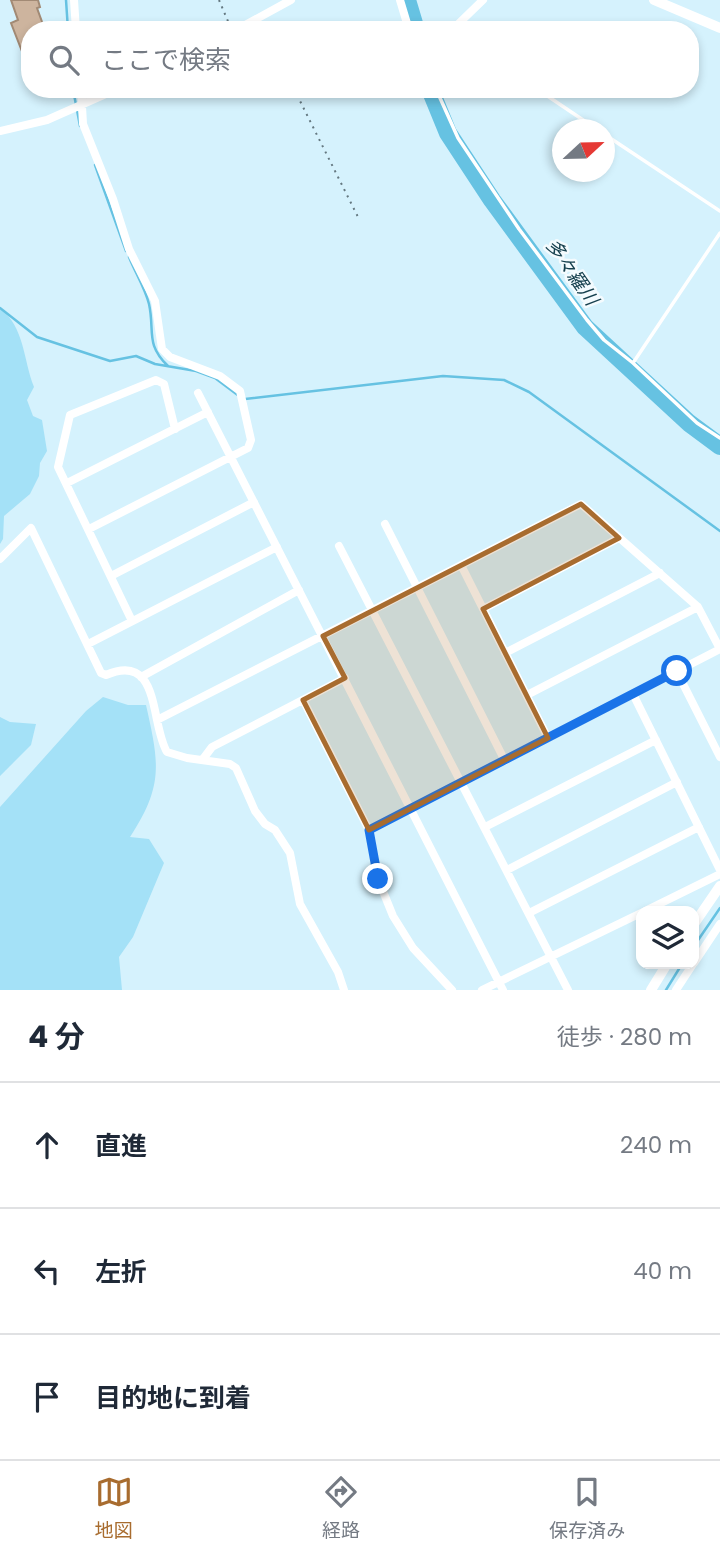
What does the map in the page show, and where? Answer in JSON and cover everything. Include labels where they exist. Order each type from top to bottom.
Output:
[{"type":"street","points":[[74,0],[75,21]]},
{"type":"street","points":[[251,21],[291,0]]},
{"type":"street","points":[[400,0],[406,21]]},
{"type":"street","points":[[461,21],[483,0]]},
{"type":"street","points":[[654,0],[720,28]]},
{"type":"street","points":[[79,98],[77,109],[113,199],[129,249],[155,301],[158,338],[162,349],[170,357],[220,376],[244,399],[251,440],[248,448],[89,529]]},
{"type":"street","points":[[0,131],[77,109],[99,98]]},
{"type":"street","points":[[132,621],[58,467],[70,415],[156,380],[164,384],[175,429]]},
{"type":"street","points":[[198,393],[501,986]]},
{"type":"street","points":[[67,483],[208,412]]},
{"type":"street","points":[[111,576],[254,502]]},
{"type":"street","points":[[158,720],[581,504],[698,607],[720,649],[369,830]]},
{"type":"street","points":[[385,524],[505,761]]},
{"type":"street","points":[[0,559],[31,528],[101,673],[106,675],[125,668],[141,677],[155,703],[167,752],[236,768],[255,811],[281,838],[290,853],[300,904],[338,972],[344,990]]},
{"type":"street","points":[[483,609],[620,537]]},
{"type":"street","points":[[339,546],[568,990]]},
{"type":"street","points":[[88,645],[277,547]]},
{"type":"street","points":[[461,565],[548,738]]},
{"type":"street","points":[[505,653],[660,573]]},
{"type":"street","points":[[141,677],[299,590]]},
{"type":"street","points":[[527,695],[698,607]]},
{"type":"street","points":[[677,671],[720,757]]},
{"type":"street","points":[[203,759],[212,747],[345,678]]},
{"type":"street","points":[[634,694],[720,872],[655,906]]},
{"type":"street","points":[[303,700],[369,830],[378,879],[393,916],[413,948],[452,990]]},
{"type":"street","points":[[485,827],[656,740]]},
{"type":"street","points":[[507,870],[677,782]]},
{"type":"street","points":[[529,913],[699,827]]},
{"type":"street","points":[[699,917],[720,886]]},
{"type":"street","points":[[482,990],[501,986],[636,915]]},
{"type":"street","points":[[699,956],[720,924]]},
{"type":"street","points":[[651,990],[664,969]]},
{"type":"street","points":[[676,990],[691,969]]},
{"type":"lane","points":[[440,98],[458,138],[519,229],[587,320],[604,340],[633,363],[697,423],[720,438]]},
{"type":"lane","points":[[550,98],[581,119]]},
{"type":"lane","points":[[615,141],[720,211]]},
{"type":"lane","points":[[633,363],[720,233]]},
{"type":"path","points":[[219,0],[230,21]]},
{"type":"path","points":[[298,98],[359,219]]},
{"type":"highlighted area","points":[[581,504],[619,538],[483,609],[548,738],[369,830],[303,700],[345,678],[323,636]]},
{"type":"shaded area","points":[[0,308],[19,334],[34,387],[27,400],[33,416],[42,420],[47,451],[30,494],[4,516],[3,539],[0,544]]},
{"type":"shaded area","points":[[103,697],[128,705],[146,705],[154,743],[156,773],[149,803],[130,837],[149,839],[164,863],[133,937],[119,957],[122,990],[0,990],[0,807],[86,711]]},
{"type":"shaded area","points":[[0,717],[10,722],[36,724],[31,745],[0,776]]},
{"type":"building","points":[[11,0],[38,0],[40,7],[37,8],[42,21],[21,21],[21,49],[11,23],[18,20]]},
{"type":"waterway","points":[[66,0],[67,21]]},
{"type":"waterway","name":"多々羅川","points":[[407,0],[413,21]]},
{"type":"waterway","points":[[75,98],[80,126]]},
{"type":"waterway","name":"多々羅川","points":[[434,98],[448,133],[492,200],[585,327],[689,423],[720,446]]},
{"type":"waterway","points":[[95,165],[126,251]]},
{"type":"waterway","points":[[129,257],[149,304],[153,344],[168,366]]},
{"type":"waterway","points":[[0,308],[37,337],[110,361],[136,356],[155,364],[196,371],[215,378],[239,396]]},
{"type":"waterway","points":[[245,399],[443,376],[504,380],[529,392],[720,531]]},
{"type":"waterway","points":[[699,939],[720,908]]},
{"type":"waterway","points":[[666,990],[679,969]]},
{"type":"route","points":[[378,879],[369,830],[677,671]]}]
